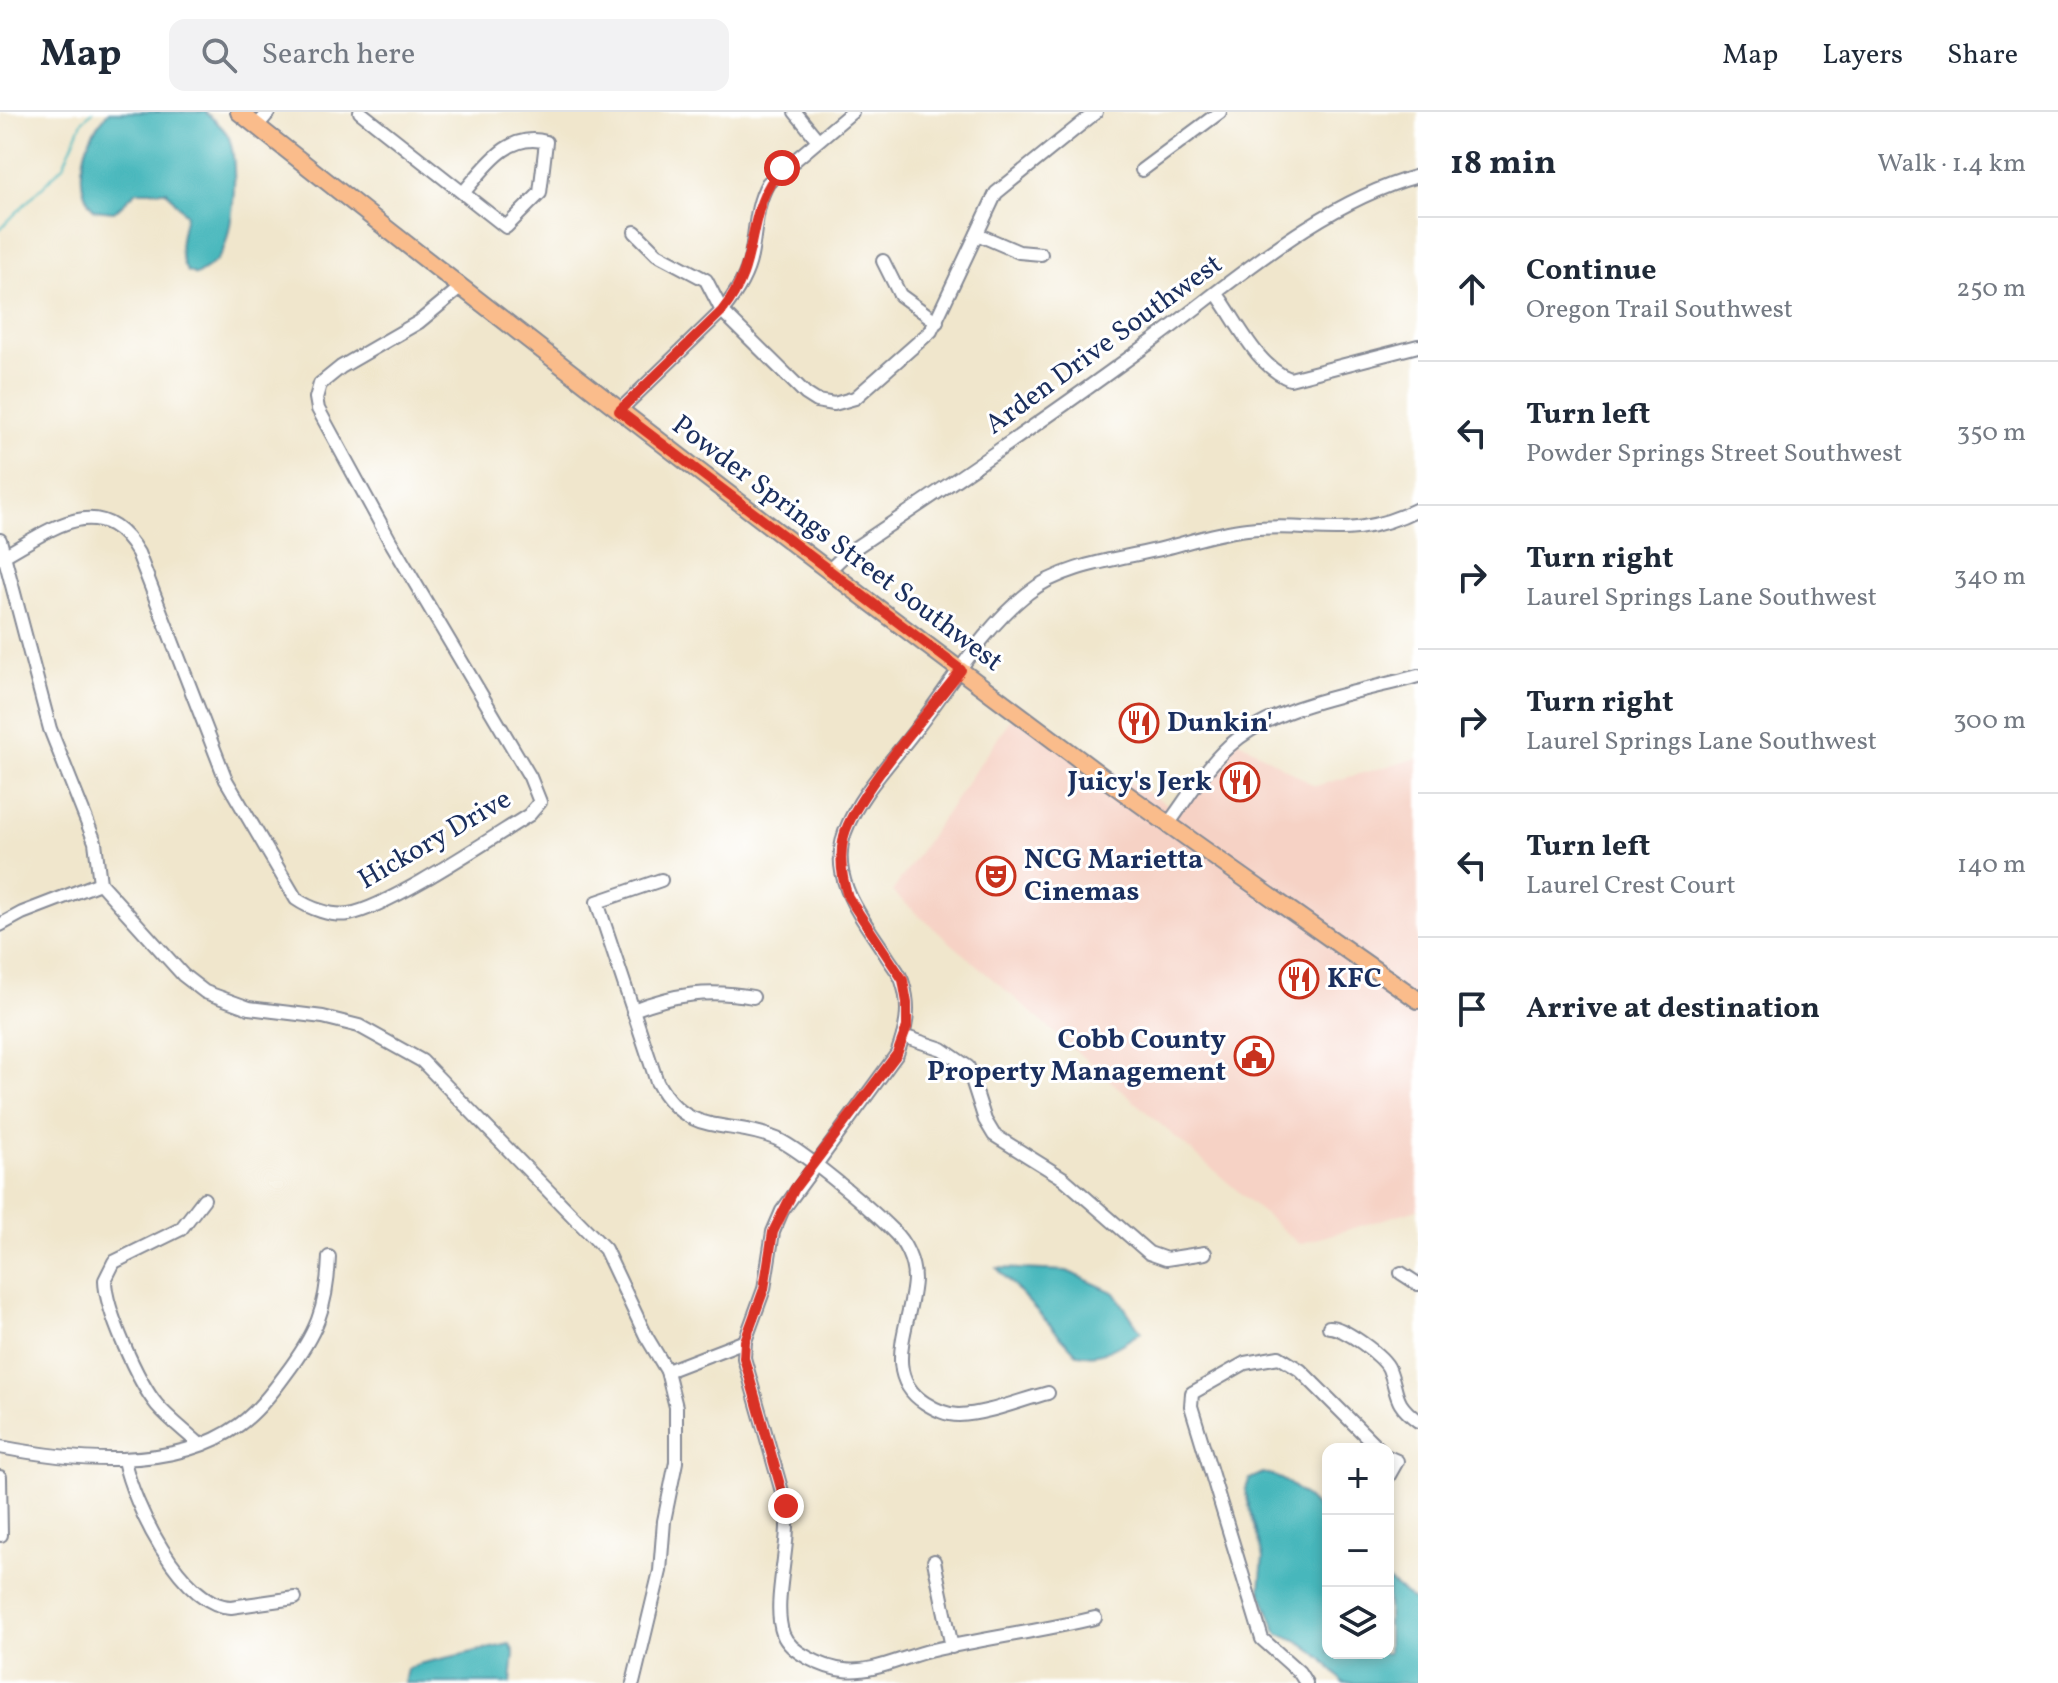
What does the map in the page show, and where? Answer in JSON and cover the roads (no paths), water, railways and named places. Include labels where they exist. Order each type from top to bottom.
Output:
[{"type":"main road","name":"Powder Springs Street Southwest","points":[[239,112],[460,288],[828,571],[1169,823],[1418,1000]]},
{"type":"street","points":[[257,126],[269,112]]},
{"type":"street","points":[[360,112],[506,227],[540,193],[546,142],[532,137],[517,141],[496,155],[463,193]]},
{"type":"street","points":[[795,112],[817,139]]},
{"type":"street","points":[[619,411],[722,311],[747,271],[764,189],[782,168],[852,112]]},
{"type":"street","points":[[635,232],[657,254],[706,280],[722,311],[806,394],[817,401],[834,404],[855,398],[919,344],[937,322],[990,204],[1006,183],[1096,112]]},
{"type":"street","points":[[1142,170],[1220,112]]},
{"type":"street","name":"Arden Drive Southwest","points":[[828,571],[846,554],[1026,433],[1217,294],[1338,211],[1380,189],[1418,176]]},
{"type":"street","points":[[977,234],[1019,252],[1041,254]]},
{"type":"street","points":[[883,261],[900,295],[937,322]]},
{"type":"street","name":"Hickory Drive","points":[[3,556],[79,519],[104,520],[123,530],[138,553],[226,780],[296,899],[305,905],[347,915],[426,876],[529,815],[540,802],[530,777],[389,539],[318,409],[316,398],[320,384],[341,367],[388,343],[460,288]]},
{"type":"street","points":[[1217,294],[1263,359],[1276,374],[1290,379],[1418,346]]},
{"type":"street","points":[[1095,1618],[952,1647],[859,1671],[841,1670],[794,1650],[783,1636],[779,1617],[789,1530],[744,1358],[745,1341],[764,1289],[773,1232],[795,1188],[897,1054],[903,1036],[907,1003],[903,980],[848,897],[840,856],[845,832],[862,799],[1006,612],[1036,586],[1061,574],[1211,535],[1272,527],[1334,532],[1362,529],[1384,525],[1418,509]]},
{"type":"street","points":[[0,540],[50,729],[95,842],[100,883],[183,975],[205,992],[249,1008],[359,1026],[422,1061],[605,1249],[646,1336],[667,1371],[676,1407],[676,1462],[664,1521],[660,1571],[633,1683]]},
{"type":"street","points":[[1169,823],[1230,745],[1261,724],[1303,708],[1418,676]]},
{"type":"street","points":[[661,880],[597,902],[657,1082],[668,1103],[683,1115],[702,1122],[778,1139],[875,1214],[906,1247],[914,1280],[901,1353],[903,1375],[922,1401],[943,1413],[960,1415],[1048,1393]]},
{"type":"street","points":[[0,925],[22,913],[100,883]]},
{"type":"street","points":[[633,1010],[667,997],[690,993],[718,991],[753,997]]},
{"type":"street","points":[[903,1036],[942,1049],[968,1067],[985,1120],[994,1135],[1063,1178],[1149,1253],[1166,1259],[1205,1253]]},
{"type":"street","points":[[198,1443],[157,1405],[140,1378],[117,1322],[105,1280],[114,1262],[181,1229],[204,1199]]},
{"type":"street","points":[[0,1447],[92,1460],[124,1460],[198,1443],[237,1426],[252,1414],[304,1350],[323,1313],[329,1257]]},
{"type":"street","points":[[1401,1273],[1418,1284]]},
{"type":"street","points":[[1329,1327],[1343,1328],[1382,1360],[1390,1371],[1395,1397],[1418,1421]]},
{"type":"street","points":[[667,1371],[745,1341]]},
{"type":"street","points":[[1306,1683],[1299,1672],[1262,1639],[1191,1406],[1192,1393],[1245,1363],[1279,1357],[1300,1370],[1373,1443]]},
{"type":"street","points":[[124,1460],[129,1488],[186,1583],[199,1595],[221,1607],[295,1598]]},
{"type":"street","points":[[0,1477],[1,1535]]},
{"type":"street","points":[[934,1561],[952,1647]]},
{"type":"water","points":[[109,112],[205,112],[227,134],[234,176],[229,231],[220,256],[196,275],[187,271],[181,256],[180,242],[186,214],[166,191],[137,191],[114,212],[94,210],[87,198],[82,173],[87,146]]},
{"type":"water","points":[[997,1268],[1067,1271],[1115,1293],[1141,1332],[1103,1352],[1077,1354]]},
{"type":"water","points":[[1263,1473],[1273,1475],[1291,1485],[1322,1515],[1322,1659],[1394,1659],[1394,1586],[1418,1604],[1418,1683],[1343,1683],[1306,1646],[1278,1634],[1260,1589],[1263,1558],[1245,1490],[1250,1479]]},
{"type":"water","points":[[510,1644],[514,1653],[511,1683],[404,1683],[407,1669],[418,1664]]},
{"type":"waterway","points":[[0,229],[63,166],[83,120],[93,112]]},
{"type":"place","name":"Dunkin'","points":[[1139,723]]},
{"type":"place","name":"Juicy's Jerk","points":[[1240,782]]},
{"type":"place","name":"NCG Marietta Cinemas","points":[[996,876]]},
{"type":"place","name":"KFC","points":[[1299,979]]},
{"type":"place","name":"Cobb County Property Management","points":[[1254,1056]]}]
